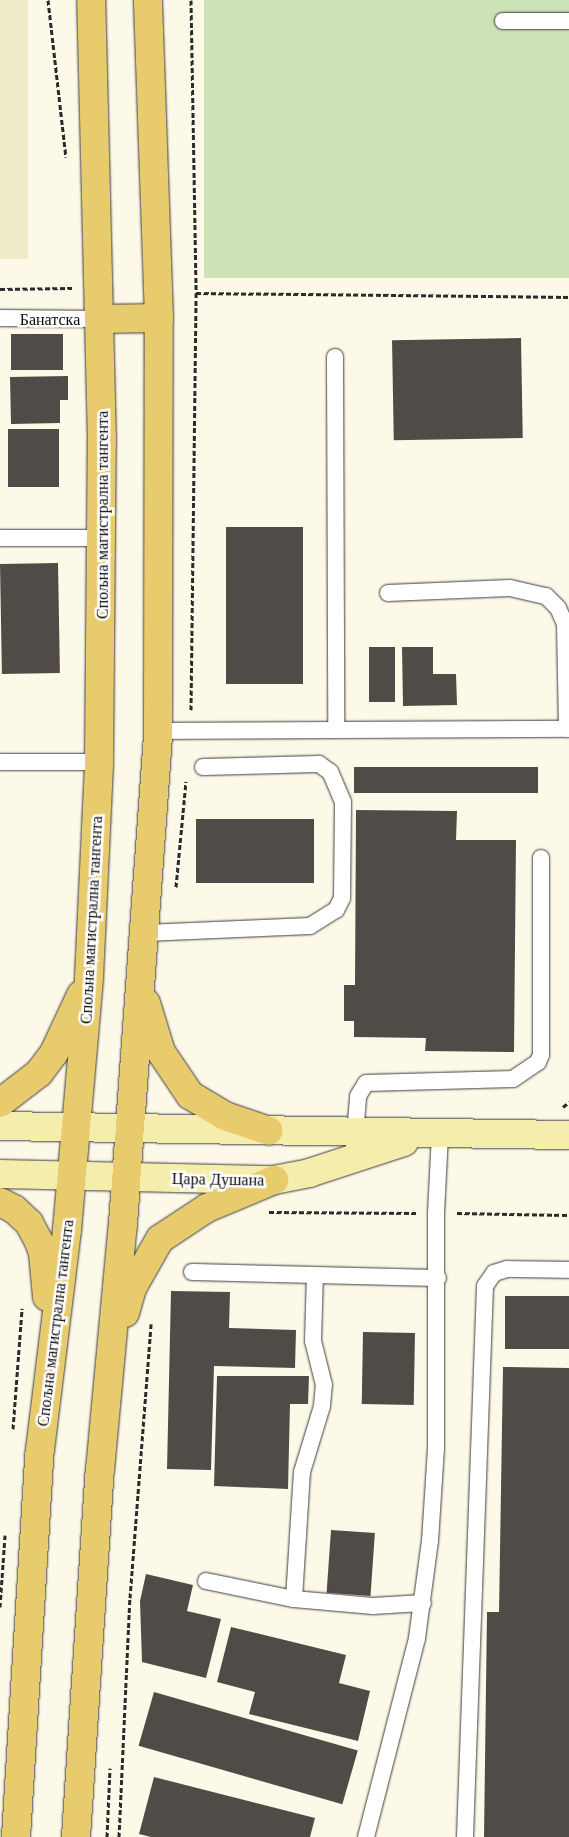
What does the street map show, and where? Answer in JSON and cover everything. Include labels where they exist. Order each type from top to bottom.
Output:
[{"type":"main road","name":"Спољна магистрална тангента","points":[[16,1837],[26,1646],[50,1356],[73,1176],[89,977],[99,762],[100,319],[91,0]]},
{"type":"main road","points":[[76,1837],[93,1567],[142,984],[158,731],[159,318],[148,0]]},
{"type":"main road","points":[[100,319],[159,318]]},
{"type":"main road","points":[[0,1103],[31,1082],[54,1053],[89,977]]},
{"type":"main road","points":[[142,984],[161,1052],[181,1085],[203,1105],[269,1131]]},
{"type":"main road","points":[[532,1134],[569,1115]]},
{"type":"main road","name":"Цара Душана","points":[[0,1126],[569,1135]]},
{"type":"main road","name":"Цара Душана","points":[[0,1174],[274,1180],[324,1169],[435,1134]]},
{"type":"main road","points":[[112,1357],[132,1288],[160,1239],[207,1208],[274,1180]]},
{"type":"main road","points":[[0,1202],[14,1209],[29,1223],[43,1252],[50,1356]]},
{"type":"lane","points":[[503,21],[569,20]]},
{"type":"lane","name":"Банатска","points":[[0,318],[100,319]]},
{"type":"lane","points":[[336,356],[336,728]]},
{"type":"lane","points":[[0,538],[101,538]]},
{"type":"lane","points":[[158,731],[336,728],[568,729],[565,624],[558,608],[546,596],[510,588],[388,593]]},
{"type":"lane","points":[[0,762],[99,762]]},
{"type":"lane","points":[[145,933],[310,926],[336,910],[342,898],[343,802],[330,772],[319,764],[202,767]]},
{"type":"lane","points":[[355,1133],[358,1096],[366,1084],[513,1079],[538,1062],[541,1055],[541,858]]},
{"type":"lane","points":[[366,1837],[417,1638],[430,1542],[436,1449],[438,1278],[435,1134]]},
{"type":"lane","points":[[465,1837],[486,1286],[494,1273],[507,1269],[569,1270]]},
{"type":"lane","points":[[192,1272],[438,1278]]},
{"type":"lane","points":[[294,1599],[302,1472],[320,1414],[324,1385],[313,1341],[315,1275]]},
{"type":"lane","points":[[206,1581],[294,1599],[373,1606],[423,1603]]},
{"type":"path","points":[[48,0],[67,167]]},
{"type":"path","points":[[191,0],[196,293],[569,297]]},
{"type":"path","points":[[0,289],[72,288],[73,278]]},
{"type":"path","points":[[260,1213],[569,1215]]},
{"type":"path","points":[[12,1437],[23,1298]]},
{"type":"path","points":[[119,1837],[130,1598],[153,1314]]},
{"type":"path","points":[[0,1606],[6,1527]]},
{"type":"path","points":[[107,1837],[110,1760]]},
{"type":"shaded area","points":[[0,0],[28,0],[28,259],[0,259]]},
{"type":"green space","points":[[204,0],[569,0],[569,278],[204,278]]},
{"type":"building","points":[[11,334],[63,334],[63,370],[11,370]]},
{"type":"building","points":[[521,338],[523,438],[394,440],[392,340]]},
{"type":"building","points":[[68,376],[68,400],[60,400],[60,423],[11,424],[10,377]]},
{"type":"building","points":[[8,429],[59,429],[59,487],[8,487]]},
{"type":"building","points":[[226,527],[303,527],[303,684],[226,684]]},
{"type":"building","points":[[58,563],[60,673],[2,674],[0,564]]},
{"type":"building","points":[[369,647],[395,647],[395,702],[369,702]]},
{"type":"building","points":[[402,647],[433,647],[433,674],[456,674],[457,705],[403,706]]},
{"type":"building","points":[[354,767],[538,767],[538,793],[354,793]]},
{"type":"building","points":[[356,810],[457,811],[456,840],[516,840],[514,1052],[425,1051],[426,1038],[354,1037],[354,1021],[344,1021],[344,985],[355,985]]},
{"type":"building","points":[[196,819],[314,819],[314,883],[196,883]]},
{"type":"building","points":[[171,1291],[230,1292],[229,1328],[296,1330],[295,1368],[214,1366],[211,1470],[167,1469]]},
{"type":"building","points":[[505,1296],[569,1296],[569,1349],[505,1349]]},
{"type":"building","points":[[363,1332],[415,1333],[414,1405],[362,1404]]},
{"type":"building","points":[[503,1367],[569,1368],[569,1837],[484,1837],[487,1612],[499,1612]]},
{"type":"building","points":[[217,1376],[309,1376],[308,1404],[290,1404],[288,1489],[214,1486]]},
{"type":"building","points":[[331,1530],[375,1533],[370,1596],[327,1593]]},
{"type":"building","points":[[146,1574],[193,1585],[187,1611],[221,1619],[206,1678],[142,1662],[140,1601]]},
{"type":"building","points":[[231,1627],[346,1655],[339,1683],[370,1691],[358,1741],[249,1714],[255,1692],[217,1682]]},
{"type":"building","points":[[154,1692],[358,1750],[342,1804],[139,1746]]},
{"type":"building","points":[[154,1777],[315,1818],[310,1837],[151,1837],[139,1834]]}]
